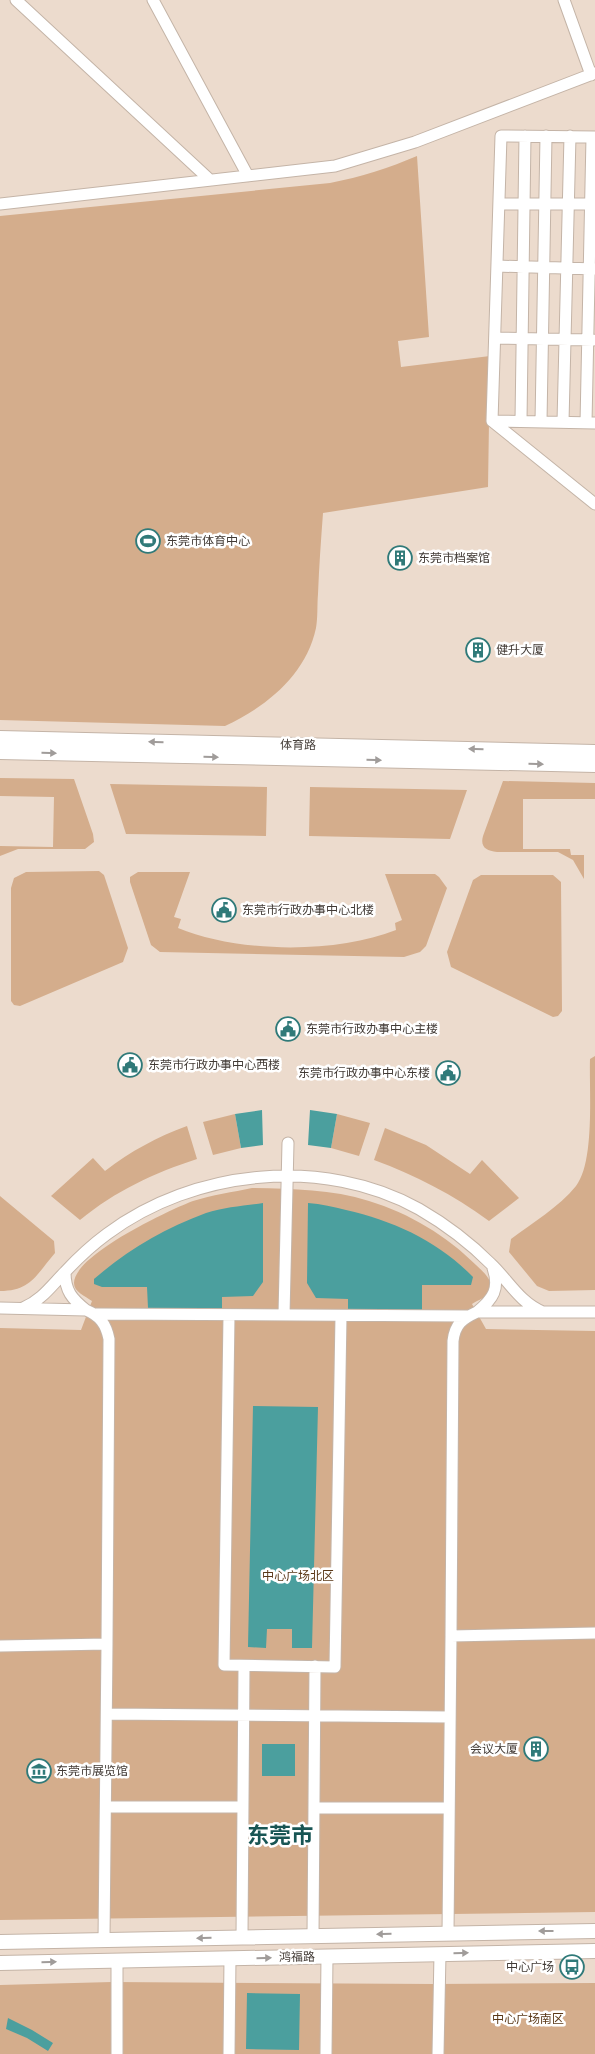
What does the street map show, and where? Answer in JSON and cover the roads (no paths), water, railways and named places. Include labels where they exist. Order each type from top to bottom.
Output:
[{"type":"main road","name":"体育路","points":[[0,738],[595,752]]},
{"type":"main road","name":"体育路","points":[[0,752],[595,766]]},
{"type":"main road","name":"鸿福路","points":[[0,1942],[595,1931]]},
{"type":"main road","name":"鸿福路","points":[[0,1963],[595,1951]]},
{"type":"street","points":[[16,0],[210,180]]},
{"type":"street","points":[[153,0],[248,176]]},
{"type":"street","points":[[0,204],[335,166],[367,158],[414,142],[593,74],[564,0]]},
{"type":"street","points":[[501,136],[593,137],[590,423],[492,421],[501,136]]},
{"type":"street","points":[[521,421],[525,136]]},
{"type":"street","points":[[542,422],[546,136]]},
{"type":"street","points":[[563,422],[570,136]]},
{"type":"street","points":[[499,204],[593,204]]},
{"type":"street","points":[[497,266],[592,268]]},
{"type":"street","points":[[495,338],[591,340]]},
{"type":"street","points":[[492,421],[595,504]]},
{"type":"street","points":[[284,1315],[288,1143]]},
{"type":"street","points":[[23,1308],[41,1299],[90,1247],[114,1229],[148,1209],[172,1198],[215,1184],[257,1178],[287,1177],[330,1180],[357,1185],[390,1196],[418,1209],[451,1229],[492,1264],[526,1303],[543,1312]]},
{"type":"street","points":[[448,1933],[453,1341],[457,1326],[488,1303],[496,1289],[496,1276],[492,1264]]},
{"type":"street","points":[[65,1272],[66,1288],[70,1296],[91,1312],[107,1329],[109,1340],[104,1940]]},
{"type":"street","points":[[0,1308],[91,1312],[341,1316],[595,1312]]},
{"type":"street","points":[[229,1315],[224,1665],[335,1667],[341,1316]]},
{"type":"street","points":[[452,1636],[595,1633]]},
{"type":"street","points":[[0,1646],[107,1644]]},
{"type":"street","points":[[242,1937],[244,1666]]},
{"type":"street","points":[[313,1936],[315,1666]]},
{"type":"street","points":[[107,1714],[450,1717]]},
{"type":"street","points":[[106,1807],[243,1807]]},
{"type":"street","points":[[314,1808],[449,1808]]},
{"type":"street","points":[[438,2054],[440,1954]]},
{"type":"street","points":[[326,2054],[327,1956]]},
{"type":"street","points":[[229,2054],[230,1958]]},
{"type":"street","points":[[116,2054],[117,1960]]},
{"type":"water","points":[[262,1110],[263,1145],[241,1148],[235,1114]]},
{"type":"water","points":[[310,1110],[337,1114],[331,1148],[308,1145]]},
{"type":"water","points":[[263,1203],[263,1282],[253,1296],[222,1297],[222,1309],[148,1308],[147,1287],[102,1287],[94,1284],[94,1279],[120,1258],[175,1226],[213,1211]]},
{"type":"water","points":[[308,1203],[364,1215],[414,1234],[459,1264],[473,1277],[471,1285],[422,1285],[422,1312],[348,1312],[348,1299],[316,1298],[307,1283]]},
{"type":"water","points":[[253,1406],[318,1407],[312,1648],[292,1648],[292,1629],[267,1629],[266,1648],[248,1647]]},
{"type":"water","points":[[262,1744],[295,1744],[295,1776],[262,1776]]},
{"type":"water","points":[[247,1993],[300,1994],[299,2050],[246,2049]]},
{"type":"water","points":[[8,2018],[53,2043],[48,2051],[27,2038],[6,2029]]},
{"type":"place","name":"东莞市体育中心","points":[[148,541]]},
{"type":"place","name":"东莞市档案馆","points":[[400,558]]},
{"type":"place","name":"健升大厦","points":[[478,650]]},
{"type":"place","name":"东莞市行政办事中心北楼","points":[[224,910]]},
{"type":"place","name":"东莞市行政办事中心主楼","points":[[288,1029]]},
{"type":"place","name":"东莞市行政办事中心西楼","points":[[130,1065]]},
{"type":"place","name":"东莞市行政办事中心东楼","points":[[448,1073]]},
{"type":"place","name":"会议大厦","points":[[536,1749]]},
{"type":"place","name":"东莞市展览馆","points":[[39,1771]]},
{"type":"place","name":"中心广场","points":[[572,1967]]},
{"type":"district","name":"东莞市","points":[[280,1835]]},
{"type":"park label","name":"中心广场北区","points":[[298,1576]]},
{"type":"park label","name":"中心广场南区","points":[[528,2019]]}]
